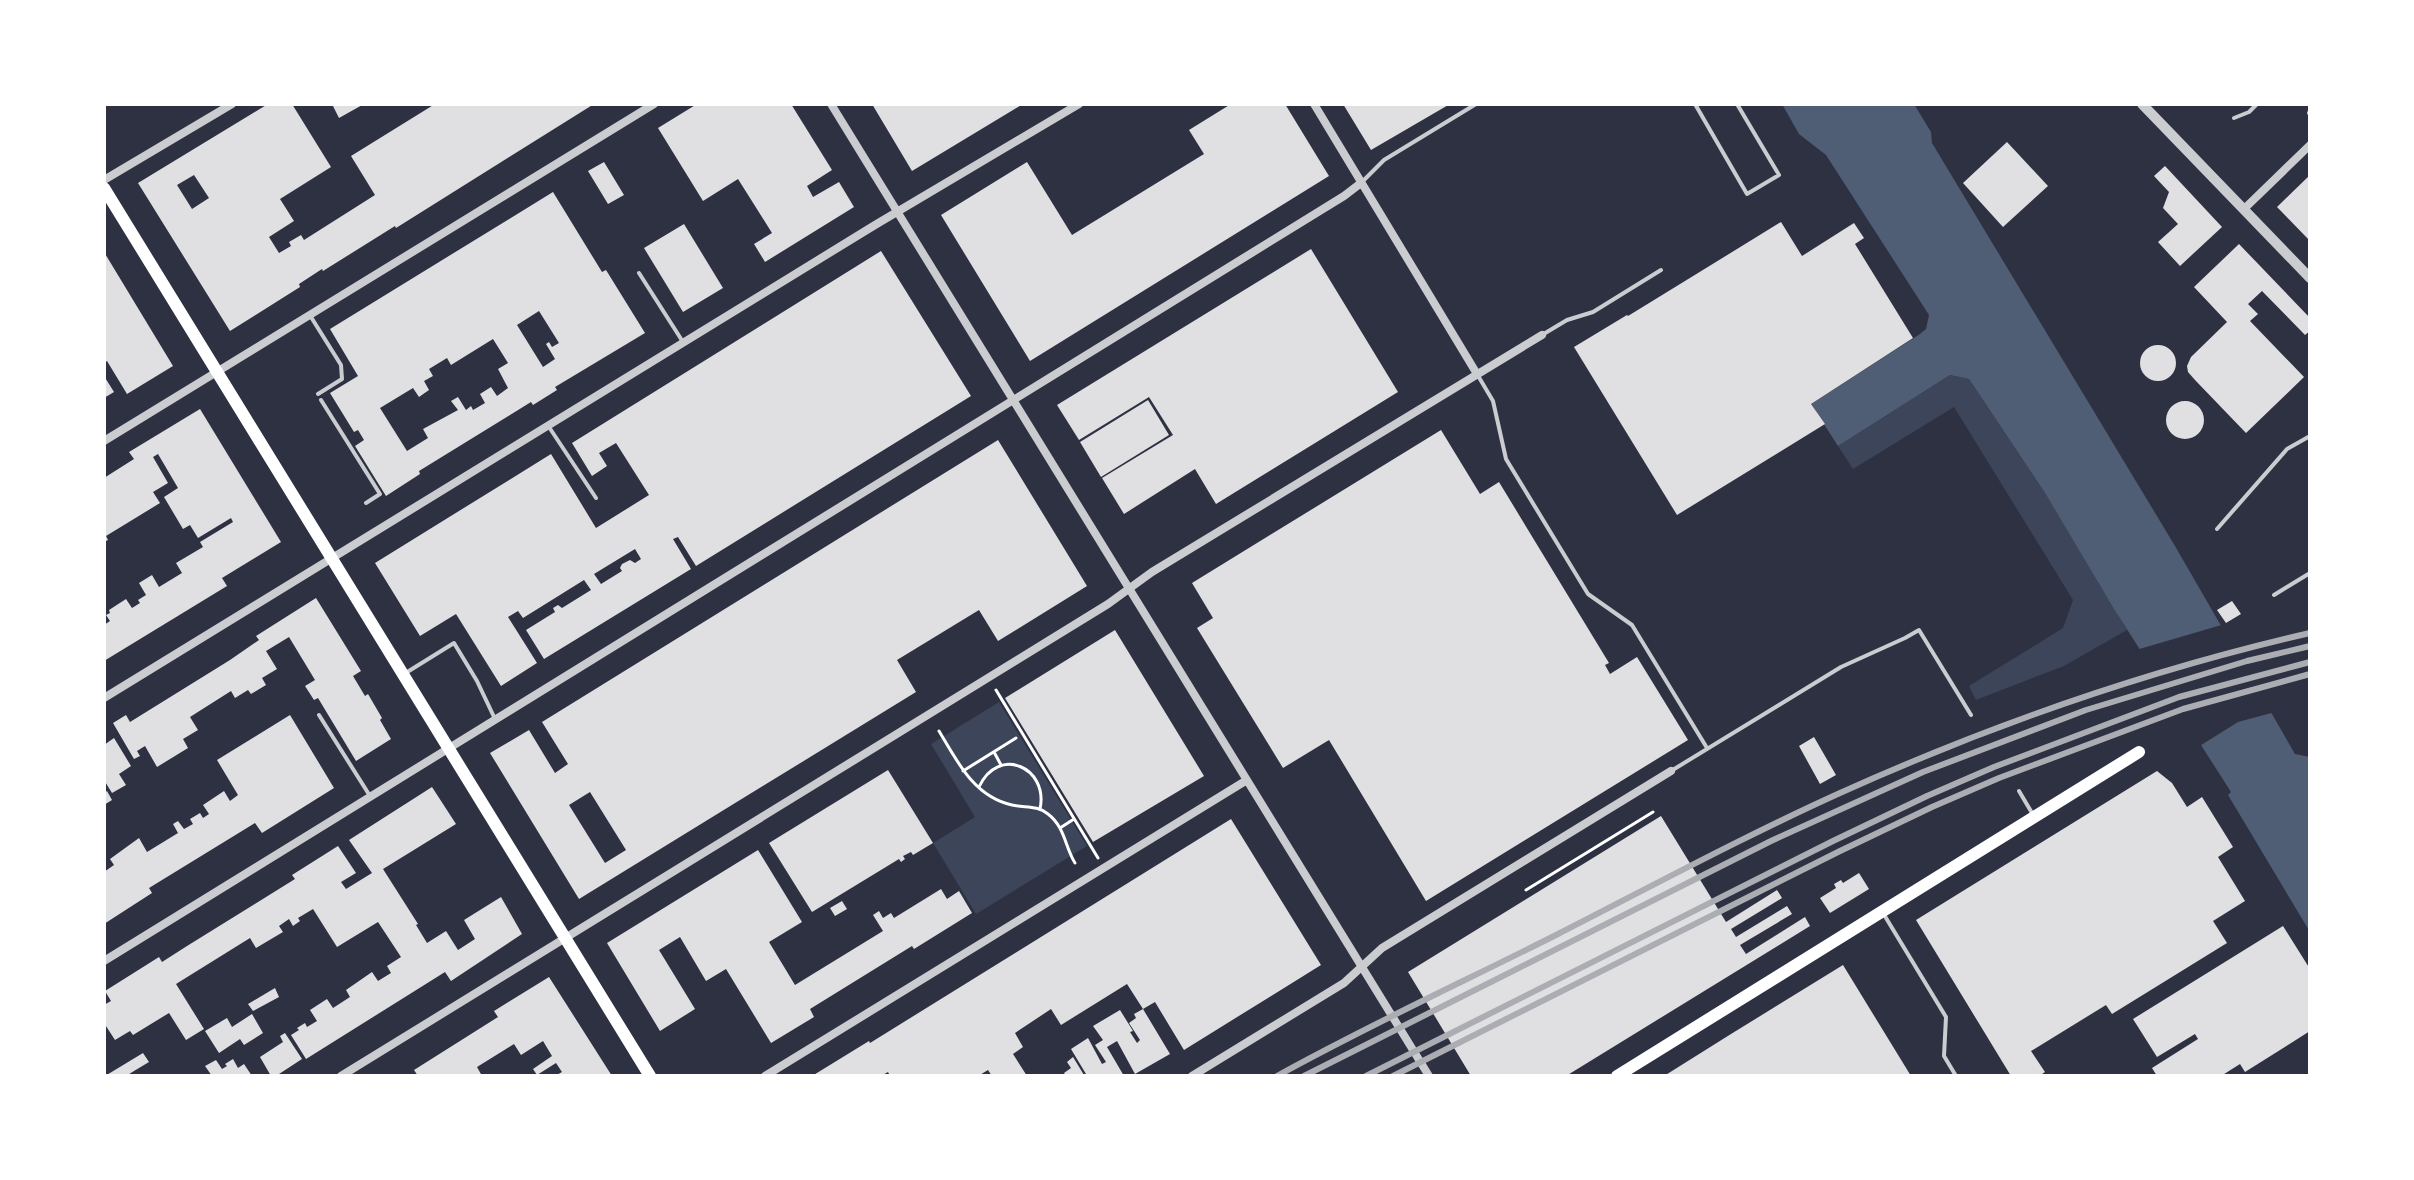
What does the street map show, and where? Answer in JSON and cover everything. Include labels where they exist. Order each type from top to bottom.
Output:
[{"type":"main road","points":[[104,188],[650,1076]]},
{"type":"main road","points":[[1617,1076],[2139,752]]},
{"type":"street","points":[[104,180],[232,104]]},
{"type":"street","points":[[104,441],[654,104]]},
{"type":"street","points":[[831,104],[1429,1076]]},
{"type":"street","points":[[104,698],[898,211],[1079,104]]},
{"type":"street","points":[[1314,104],[1477,374]]},
{"type":"street","points":[[2142,104],[2310,278]]},
{"type":"street","points":[[2244,209],[2310,145]]},
{"type":"street","points":[[104,961],[1014,401],[1361,183]]},
{"type":"street","points":[[341,1076],[1108,604],[1152,572],[1542,335]]},
{"type":"street","points":[[1192,1076],[1344,983],[1382,948],[1671,771]]},
{"type":"street","points":[[765,1076],[1247,780]]},
{"type":"lane","points":[[1361,183],[1384,160],[1476,104]]},
{"type":"lane","points":[[1695,104],[1747,194],[1779,175],[1737,104]]},
{"type":"lane","points":[[2234,118],[2249,112],[2257,104]]},
{"type":"lane","points":[[1542,335],[1567,320],[1593,312],[1661,270]]},
{"type":"lane","points":[[639,273],[683,342]]},
{"type":"lane","points":[[310,315],[343,372],[342,379],[318,394]]},
{"type":"lane","points":[[1477,374],[1493,401],[1506,459],[1588,594],[1632,625],[1707,748]]},
{"type":"lane","points":[[321,400],[380,494],[366,503]]},
{"type":"lane","points":[[547,425],[596,498]]},
{"type":"lane","points":[[2217,529],[2287,449],[2310,436]]},
{"type":"lane","points":[[2274,595],[2310,573]]},
{"type":"lane","points":[[1671,771],[1841,667],[1919,630],[1971,715]]},
{"type":"lane","points":[[403,674],[454,643],[495,719]]},
{"type":"lane","points":[[319,715],[370,796]]},
{"type":"lane","points":[[2019,791],[2034,816]]},
{"type":"lane","points":[[1882,911],[1946,1017],[1944,1056],[1956,1076]]},
{"type":"path","points":[[988,678],[1104,868]]},
{"type":"path","points":[[939,731],[963,771],[979,788],[1011,805],[1040,809],[1049,815],[1060,828],[1075,863]]},
{"type":"path","points":[[963,771],[1016,738]]},
{"type":"path","points":[[994,752],[1001,765]]},
{"type":"path","points":[[979,788],[989,771],[1001,765],[1020,766],[1033,776],[1042,791],[1040,809]]},
{"type":"path","points":[[1526,890],[1653,812]]},
{"type":"path","points":[[1060,828],[1075,819]]},
{"type":"shaded area","points":[[1782,104],[1914,104],[1931,132],[1932,143],[2175,546],[2295,754],[2310,757],[2310,932],[2228,795],[2231,792],[2114,609],[2045,493],[1969,379],[1950,375],[1838,446],[1811,404],[1920,334],[1926,329],[1929,315],[1826,155],[1799,134]]},
{"type":"shaded area","points":[[1950,375],[1969,379],[2045,493],[2127,630],[2064,666],[1976,700],[1969,686],[2063,628],[2073,600],[1954,407],[1853,469],[1838,446]]},
{"type":"shaded area","points":[[999,702],[1087,846],[976,914],[933,843],[975,817],[931,744]]},
{"type":"pier","points":[[2225,624],[2275,712],[2238,722],[2198,747],[2136,650]]},
{"type":"building","points":[[268,104],[292,104],[331,167],[280,199],[294,221],[269,237],[279,253],[291,246],[289,242],[301,235],[304,240],[375,195],[351,156],[435,104],[594,104],[396,228],[322,269],[299,284],[300,287],[230,331],[138,183]],"holes":[[[194,175],[209,198],[192,209],[177,185]]]},
{"type":"building","points":[[332,104],[364,104],[339,118]]},
{"type":"building","points":[[697,104],[791,104],[832,170],[807,186],[813,197],[839,182],[854,207],[765,262],[754,244],[772,233],[738,179],[703,201],[658,128]]},
{"type":"building","points":[[872,104],[1023,104],[912,171]]},
{"type":"building","points":[[1231,104],[1285,104],[1329,176],[1030,361],[941,215],[1027,162],[1072,235],[1204,154],[1189,130]]},
{"type":"building","points":[[1343,104],[1450,104],[1371,150]]},
{"type":"building","points":[[2007,142],[2048,186],[2003,227],[1963,183]]},
{"type":"building","points":[[604,162],[624,195],[608,204],[588,171]]},
{"type":"building","points":[[2165,166],[2222,227],[2180,266],[2158,242],[2178,224],[2163,208],[2169,192],[2154,176]]},
{"type":"building","points":[[2310,175],[2310,241],[2277,207]]},
{"type":"building","points":[[553,192],[602,272],[606,270],[645,333],[555,387],[557,390],[533,405],[531,402],[419,471],[420,474],[386,496],[355,446],[364,440],[358,430],[354,432],[330,393],[358,376],[330,329]],"holes":[[[539,311],[559,343],[552,347],[549,342],[546,344],[555,359],[543,367],[517,325]],[[493,339],[508,363],[498,369],[508,388],[497,396],[491,387],[480,394],[485,403],[473,410],[471,406],[466,410],[458,397],[451,401],[458,410],[423,429],[428,438],[407,451],[380,408],[413,388],[419,397],[429,390],[424,381],[433,376],[429,369],[447,358],[451,365]]]},
{"type":"building","points":[[1781,222],[1802,256],[1854,223],[1864,238],[1855,244],[1913,338],[1811,404],[1825,424],[1677,515],[1574,347]]},
{"type":"building","points":[[684,224],[723,288],[683,312],[644,248]]},
{"type":"building","points":[[2239,244],[2310,318],[2310,331],[2305,335],[2262,291],[2248,304],[2258,314],[2250,321],[2304,377],[2246,433],[2195,380],[2187,366],[2191,357],[2227,322],[2194,287]]},
{"type":"building","points":[[1311,249],[1398,392],[1216,504],[1195,469],[1124,514],[1102,478],[1173,435],[1149,397],[1079,440],[1057,405]]},
{"type":"building","points":[[881,251],[971,396],[696,566],[678,537],[673,539],[691,569],[544,659],[526,630],[555,612],[553,608],[558,605],[562,608],[591,590],[584,580],[523,618],[518,611],[508,617],[537,663],[501,686],[456,614],[420,636],[375,563],[551,454],[596,528],[649,495],[616,443],[599,453],[607,466],[592,476],[572,443]],"holes":[[[635,549],[641,559],[622,564],[622,571],[601,584],[594,574]]]},
{"type":"building","points":[[104,252],[173,366],[127,394],[107,361],[104,363]]},
{"type":"building","points":[[2158,345],[2171,350],[2176,363],[2171,376],[2158,381],[2145,376],[2140,363],[2145,350]]},
{"type":"building","points":[[104,376],[114,392],[104,398]]},
{"type":"building","points":[[1148,400],[1169,435],[1101,477],[1080,442]]},
{"type":"building","points":[[2185,401],[2199,406],[2204,420],[2199,434],[2185,439],[2171,434],[2166,420],[2171,406]]},
{"type":"building","points":[[200,409],[281,542],[222,578],[227,586],[104,661],[104,625],[110,621],[106,615],[110,613],[109,610],[126,599],[132,608],[140,603],[138,600],[146,595],[139,583],[152,575],[159,587],[182,573],[176,563],[203,547],[200,542],[233,522],[231,518],[198,538],[190,525],[183,529],[164,497],[178,488],[158,454],[153,457],[168,483],[153,492],[160,503],[106,536],[108,540],[104,542],[104,478],[134,459],[129,452]]},
{"type":"building","points":[[1441,430],[1480,494],[1499,482],[1609,663],[1605,665],[1610,674],[1637,657],[1688,740],[1426,901],[1329,740],[1283,768],[1197,628],[1213,618],[1192,583]]},
{"type":"building","points":[[998,440],[1087,586],[998,641],[979,610],[897,660],[916,692],[579,899],[490,753],[529,730],[555,773],[568,764],[542,722]],"holes":[[[590,792],[626,850],[605,863],[569,805]]]},
{"type":"building","points":[[316,598],[361,671],[353,676],[365,696],[368,694],[391,739],[356,761],[318,698],[314,700],[305,686],[315,680],[289,637],[266,651],[277,669],[262,678],[266,685],[251,694],[248,690],[235,698],[231,691],[190,717],[198,730],[183,739],[188,748],[157,767],[145,746],[137,751],[140,756],[134,759],[113,723],[126,715],[130,722],[230,660],[259,640],[256,636]]},
{"type":"building","points":[[2232,601],[2241,614],[2226,623],[2217,610]]},
{"type":"building","points":[[1115,630],[1204,776],[1093,842],[1005,698]]},
{"type":"building","points":[[290,715],[334,788],[262,833],[255,823],[149,888],[152,893],[104,924],[104,872],[114,865],[110,859],[139,838],[147,852],[178,833],[173,824],[178,821],[184,829],[193,824],[190,819],[200,813],[203,818],[209,814],[203,805],[224,791],[230,801],[238,795],[217,760]]},
{"type":"building","points":[[1814,737],[1836,775],[1820,784],[1799,746]]},
{"type":"building","points":[[114,738],[131,766],[119,774],[126,785],[112,793],[104,780],[104,745]]},
{"type":"building","points":[[888,770],[933,843],[913,855],[911,852],[903,856],[905,859],[901,862],[899,859],[812,912],[769,843]]},
{"type":"building","points":[[2157,771],[2172,783],[2187,807],[2202,797],[2233,847],[2218,857],[2245,901],[2213,921],[2227,943],[2112,1014],[2106,1005],[2031,1051],[2045,1072],[2039,1076],[2011,1076],[1916,920]]},
{"type":"building","points":[[432,787],[456,824],[383,869],[427,943],[446,931],[458,950],[475,939],[464,920],[501,897],[522,934],[451,981],[445,972],[306,1059],[291,1035],[305,1023],[307,1027],[317,1021],[310,1010],[327,999],[333,1008],[350,997],[346,990],[372,972],[378,981],[391,973],[387,966],[401,957],[378,922],[337,947],[313,909],[298,918],[300,921],[293,926],[289,919],[279,926],[283,932],[256,948],[250,938],[176,984],[204,1029],[186,1040],[169,1013],[133,1035],[130,1031],[115,1040],[104,1023],[104,1005],[111,1001],[105,991],[159,957],[162,962],[295,879],[292,875],[338,846],[356,873],[341,882],[346,889],[372,873],[349,840]]},
{"type":"building","points":[[107,791],[112,800],[104,805],[104,793]]},
{"type":"building","points":[[1661,816],[1726,922],[1777,890],[1782,898],[1731,929],[1736,937],[1787,906],[1792,914],[1740,945],[1746,954],[1805,917],[1810,926],[1566,1076],[1471,1076],[1408,972]]},
{"type":"building","points":[[1231,819],[1321,965],[1184,1050],[1155,1002],[1143,1009],[1127,984],[1061,1025],[1051,1009],[1015,1033],[1023,1047],[1013,1054],[1027,1076],[992,1076],[988,1070],[978,1076],[890,1076],[888,1072],[881,1076],[812,1076],[870,1043]]},
{"type":"building","points":[[758,850],[802,922],[769,942],[795,985],[883,931],[873,915],[879,911],[883,918],[891,913],[894,918],[941,889],[947,899],[959,891],[972,913],[810,1009],[814,1017],[771,1043],[726,969],[706,981],[680,937],[659,950],[695,1009],[660,1031],[607,943]]},
{"type":"building","points":[[1859,873],[1869,889],[1830,913],[1820,898],[1836,888],[1834,884],[1841,880],[1843,883]]},
{"type":"building","points":[[842,901],[847,909],[835,916],[830,908]]},
{"type":"building","points":[[2283,926],[2310,969],[2310,1031],[2245,1072],[2240,1064],[2221,1076],[2157,1076],[2152,1068],[2198,1039],[2195,1034],[2157,1057],[2133,1019]]},
{"type":"building","points":[[1843,965],[1911,1076],[1664,1076],[1731,1034]]},
{"type":"building","points":[[549,977],[612,1076],[555,1076],[562,1072],[556,1063],[537,1075],[533,1069],[552,1056],[543,1041],[521,1055],[514,1044],[477,1067],[482,1076],[418,1076],[414,1070],[498,1017],[494,1011]]},
{"type":"building","points":[[275,988],[279,997],[253,1011],[248,1004]]},
{"type":"building","points":[[1143,1009],[1170,1054],[1135,1074],[1117,1041],[1107,1047],[1124,1076],[1066,1076],[1064,1073],[1071,1068],[1067,1062],[1073,1057],[1086,1074],[1071,1049],[1088,1038],[1102,1064],[1106,1062],[1095,1045],[1103,1040],[1093,1026],[1120,1010],[1137,1043],[1140,1040],[1129,1023],[1136,1018],[1134,1014]]},
{"type":"building","points":[[252,1014],[263,1033],[244,1045],[240,1039],[219,1053],[205,1031],[227,1018],[232,1027]]},
{"type":"building","points":[[285,1033],[302,1059],[276,1076],[271,1076],[260,1057],[283,1042],[280,1036]]},
{"type":"building","points":[[143,1053],[149,1062],[126,1076],[105,1076]]},
{"type":"building","points":[[233,1059],[238,1068],[244,1064],[252,1076],[212,1076],[205,1066],[216,1060],[222,1069]]},
{"type":"railway","points":[[1277,1076],[1804,809],[1897,768],[2071,701],[2190,664],[2310,633]]},
{"type":"railway","points":[[1304,1076],[1771,841],[1923,772],[2086,710],[2247,661],[2310,646]]},
{"type":"railway","points":[[1366,1076],[1927,796],[1994,767],[2179,697],[2310,662]]},
{"type":"railway","points":[[1393,1076],[1932,807],[1999,778],[2183,709],[2310,674]]}]
